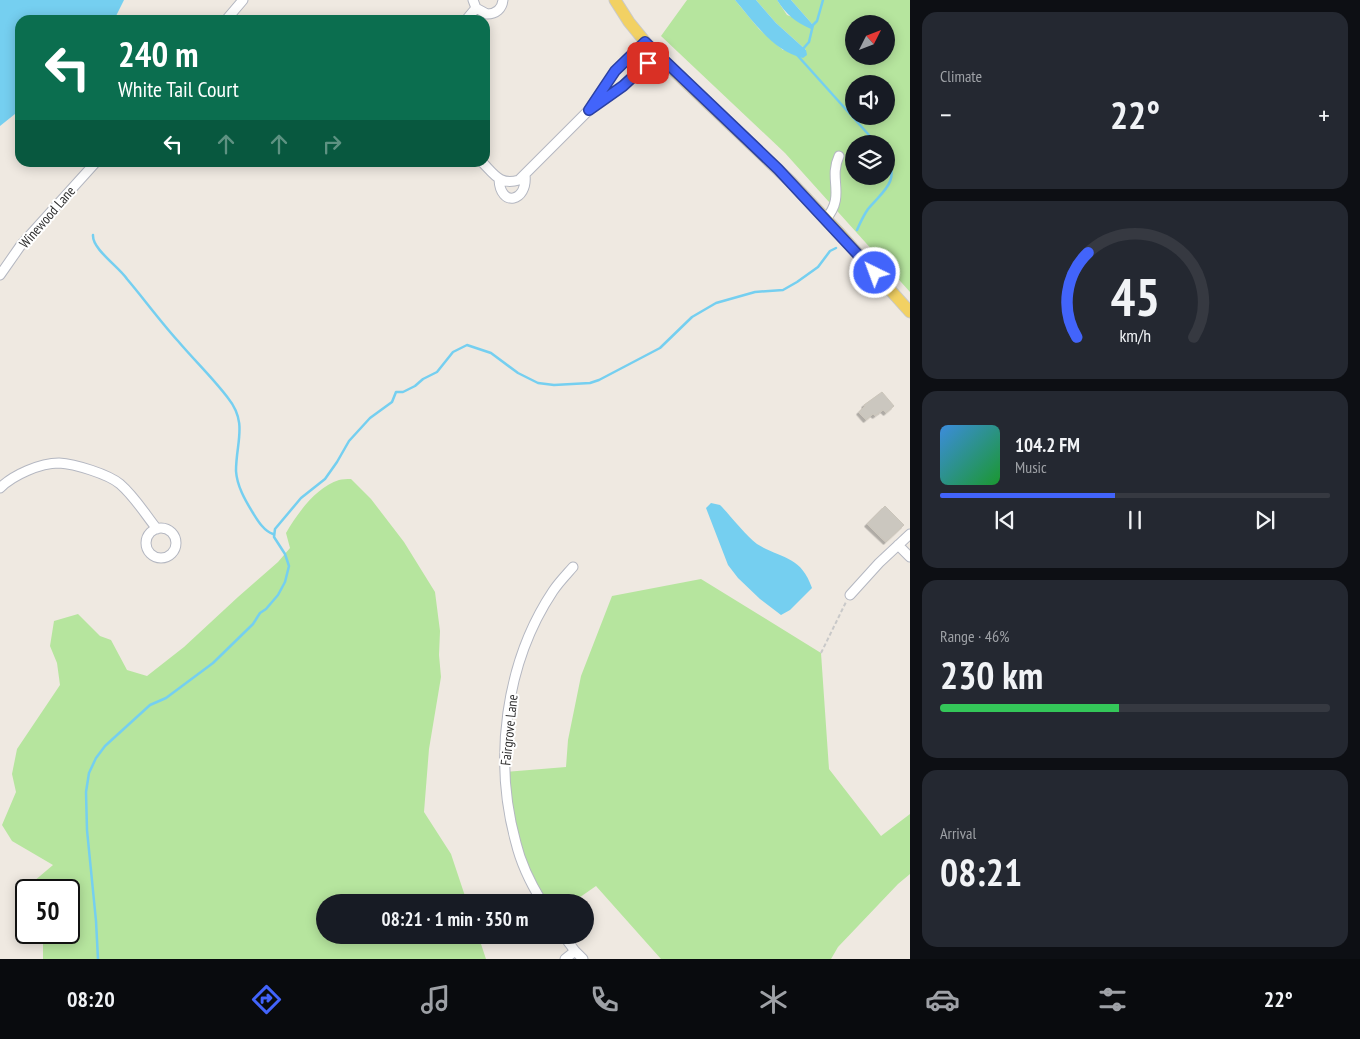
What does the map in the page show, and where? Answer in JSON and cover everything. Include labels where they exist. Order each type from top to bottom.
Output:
[{"type":"main road","points":[[615,0],[629,22],[657,55],[762,154],[826,219],[910,312]]},
{"type":"street","points":[[230,15],[243,0]]},
{"type":"street","points":[[469,15],[475,4],[481,12],[491,14],[500,9],[503,0]]},
{"type":"street","points":[[589,110],[615,71],[645,42]]},
{"type":"street","points":[[487,167],[499,179],[507,182],[513,182],[524,175],[589,110],[623,86],[657,55]]},
{"type":"street","points":[[826,219],[832,213],[836,203],[835,170],[839,156]]},
{"type":"street","name":"Winewood Lane","points":[[0,275],[21,245],[91,167]]},
{"type":"street","points":[[499,179],[500,192],[505,197],[512,199],[519,196],[523,191],[526,183],[524,175]]},
{"type":"street","points":[[0,488],[8,481],[33,468],[58,463],[94,471],[119,483],[134,498],[157,529]]},
{"type":"street","points":[[850,595],[878,564],[910,534]]},
{"type":"street","points":[[898,545],[910,557]]},
{"type":"street","name":"Fairgrove Lane","points":[[537,894],[529,880],[516,845],[508,811],[504,772],[507,717],[515,677],[534,624],[555,588],[573,567]]},
{"type":"street","points":[[569,944],[583,959]]},
{"type":"street","points":[[565,959],[574,951]]},
{"type":"path","points":[[821,653],[850,595]]},
{"type":"green space","points":[[687,0],[735,0],[759,29],[783,50],[806,50],[776,23],[756,0],[777,0],[787,15],[813,25],[791,0],[910,0],[910,292],[785,153],[661,36]]},
{"type":"green space","points":[[351,479],[371,499],[404,542],[435,592],[440,631],[439,655],[441,677],[429,749],[424,812],[451,854],[464,894],[316,894],[316,944],[481,944],[486,959],[43,959],[43,944],[80,944],[80,879],[37,879],[53,865],[12,841],[2,825],[16,792],[12,774],[17,749],[60,685],[57,663],[50,646],[54,621],[78,614],[100,636],[111,640],[127,670],[147,676],[184,647],[278,562],[290,548],[286,533],[308,502],[323,489],[340,480]]},
{"type":"green space","points":[[701,579],[821,653],[829,769],[881,836],[910,814],[910,874],[898,884],[838,947],[831,959],[661,959],[596,886],[584,894],[538,894],[516,845],[504,772],[566,767],[568,740],[581,676],[612,596]]},
{"type":"water","points":[[0,0],[124,0],[116,15],[15,15],[15,114],[0,126]]},
{"type":"water","points":[[735,0],[756,0],[776,23],[806,50],[807,55],[803,58],[782,49],[765,35]]},
{"type":"water","points":[[777,0],[791,0],[813,25],[811,29],[791,17]]},
{"type":"water","points":[[711,503],[720,505],[757,544],[789,559],[802,569],[812,588],[790,610],[781,615],[760,599],[738,578],[728,565],[706,508]]},
{"type":"building","points":[[882,392],[894,406],[886,413],[883,410],[875,416],[873,414],[866,420],[859,412],[864,405]]},
{"type":"building","points":[[885,506],[904,525],[886,542],[867,524]]},
{"type":"waterway","points":[[802,50],[809,42],[813,25],[817,21],[823,0]]},
{"type":"waterway","points":[[798,56],[869,135]]},
{"type":"waterway","points":[[857,230],[868,209],[888,185]]},
{"type":"waterway","points":[[93,235],[101,252],[123,274],[234,407],[238,416],[240,433],[236,461],[238,482],[244,498],[257,519],[264,528],[273,534]]},
{"type":"waterway","points":[[98,959],[87,830],[86,792],[89,773],[96,758],[105,746],[150,705],[166,698],[213,663],[253,624],[260,613],[278,595],[285,582],[289,566],[285,554],[274,537],[275,529],[301,498],[325,479],[349,441],[370,418],[392,402],[396,392],[403,392],[437,372],[453,352],[467,345],[491,353],[518,373],[538,383],[554,385],[590,383],[660,348],[692,317],[716,303],[755,292],[783,290],[818,267],[830,251],[836,248]]},
{"type":"route","points":[[648,63],[623,86],[589,110],[615,71],[645,42],[778,169],[875,273]]}]
